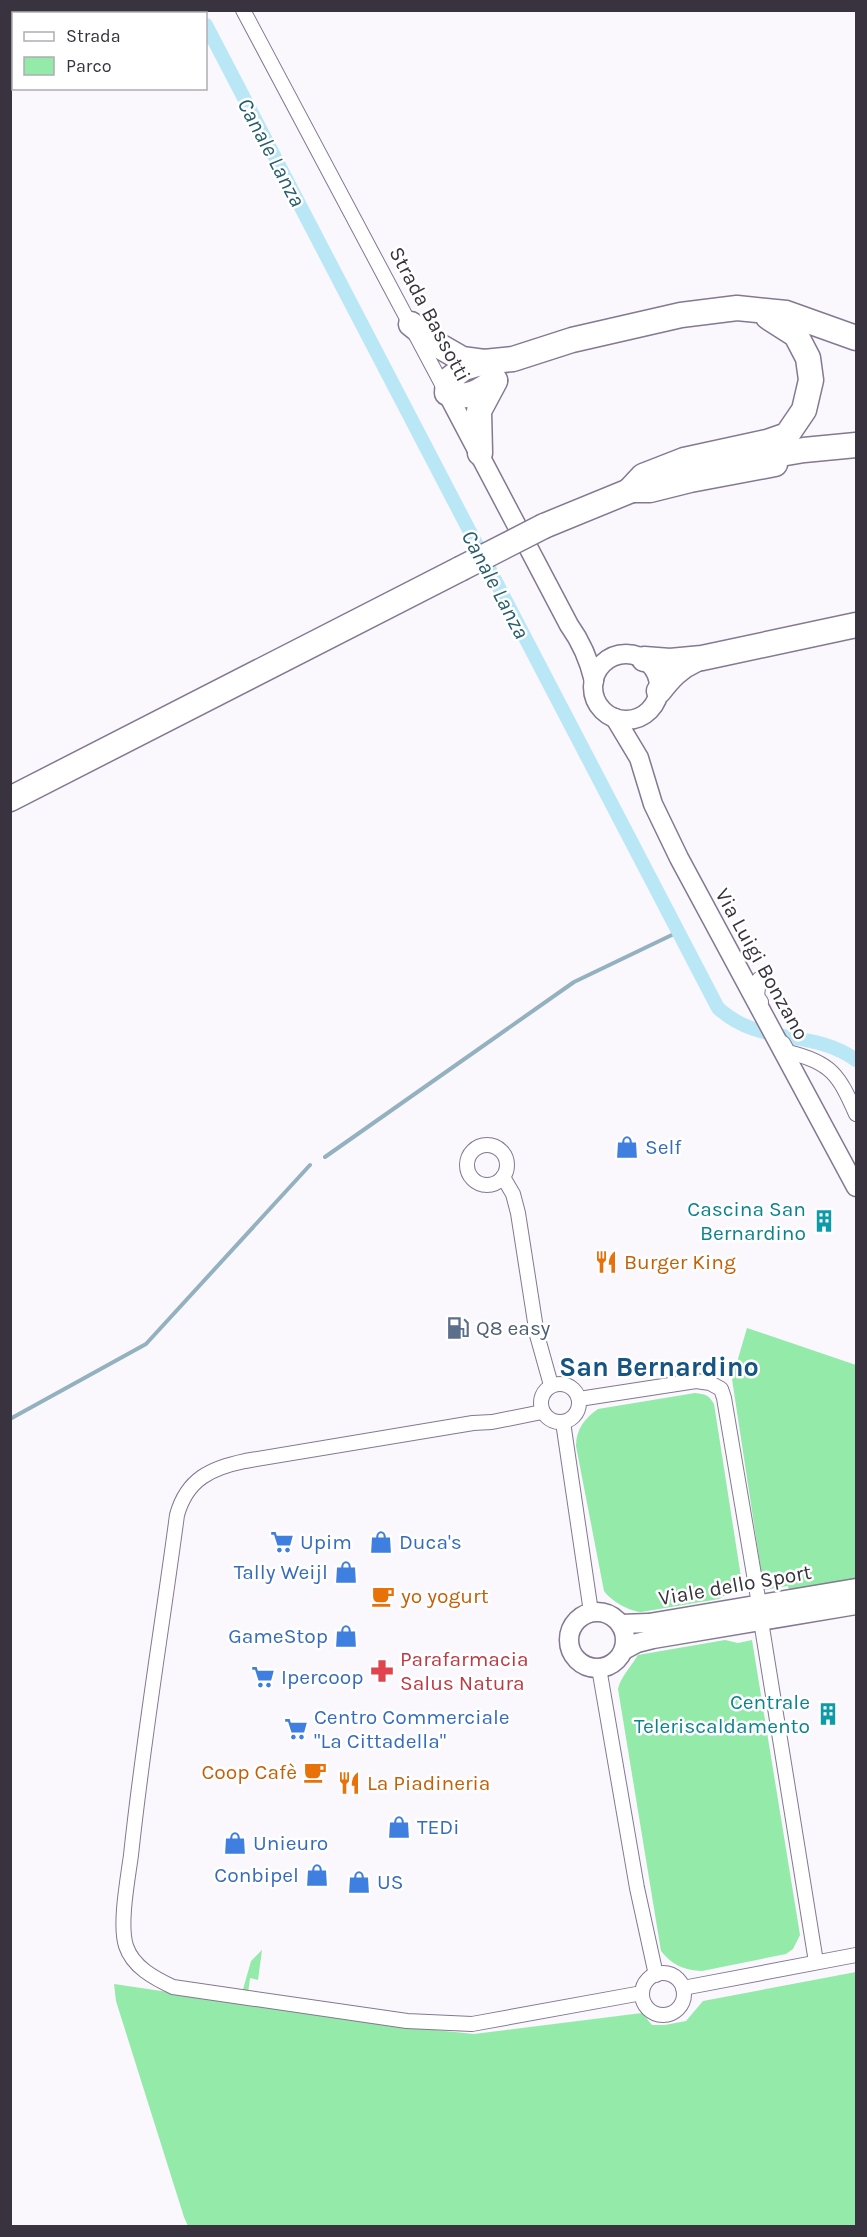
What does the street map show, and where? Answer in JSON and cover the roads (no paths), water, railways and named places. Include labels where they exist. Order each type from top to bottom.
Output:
[{"type":"highway","points":[[447,393],[459,398],[477,393],[489,371],[513,359],[572,340],[681,315],[737,308],[786,313],[856,338]]},
{"type":"highway","points":[[630,490],[643,476],[684,460],[767,442],[787,435],[804,410],[811,380],[808,358],[796,334],[769,318],[737,308]]},
{"type":"highway","points":[[411,324],[436,345],[489,371]]},
{"type":"highway","points":[[480,453],[479,411],[489,371]]},
{"type":"highway","points":[[10,799],[544,526],[630,490],[675,475],[729,462],[804,450],[856,445]]},
{"type":"highway","points":[[630,490],[650,490],[784,462],[838,456],[856,458]]},
{"type":"highway","points":[[644,659],[670,661],[702,658],[856,625]]},
{"type":"highway","points":[[659,691],[684,665],[702,658]]},
{"type":"street","name":"Strada Bassotti","points":[[243,10],[377,265],[480,453],[569,625],[579,638],[588,658],[594,681]]},
{"type":"street","name":"Strada Bassotti","points":[[579,638],[607,653],[620,655]]},
{"type":"street","points":[[620,655],[637,656],[644,659],[656,673],[659,691],[650,711],[632,720],[615,718],[605,712],[597,704],[594,693],[594,681],[603,664],[620,655]]},
{"type":"street","name":"Via Luigi Bonzano","points":[[639,758],[641,717]]},
{"type":"street","name":"Via Luigi Bonzano","points":[[615,718],[639,758],[653,804],[679,858],[856,1187]]},
{"type":"street","points":[[759,979],[757,996],[788,1052],[802,1055],[828,1067],[839,1080],[856,1114]]},
{"type":"street","points":[[503,1177],[513,1194],[518,1213],[537,1335],[551,1385]]},
{"type":"street","points":[[579,1399],[696,1381],[710,1383],[721,1389],[760,1612],[816,1962]]},
{"type":"street","points":[[563,1383],[568,1385],[577,1393],[579,1399],[574,1416],[563,1422],[551,1420],[542,1412],[541,1400],[546,1389],[551,1385],[563,1383]]},
{"type":"street","points":[[542,1412],[226,1465],[209,1471],[194,1485],[181,1503],[174,1538],[133,1838],[124,1925],[126,1944],[131,1956],[141,1968],[153,1978],[173,1986],[407,2021],[472,2024],[642,1994]]},
{"type":"street","points":[[563,1422],[591,1612]]},
{"type":"street","name":"Viale dello Sport","points":[[624,1650],[637,1643],[856,1588]]},
{"type":"street","name":"Viale dello Sport","points":[[621,1624],[856,1605]]},
{"type":"street","points":[[591,1612],[608,1614],[621,1624],[626,1636],[624,1650],[614,1662],[599,1668],[585,1666],[571,1651],[569,1644],[571,1630],[579,1618],[591,1612]]},
{"type":"street","points":[[599,1668],[636,1888],[656,1975]]},
{"type":"street","points":[[683,1988],[856,1955]]},
{"type":"street","points":[[656,1975],[675,1977],[683,1988],[683,2001],[675,2012],[656,2014],[650,2011],[643,2000],[642,1994],[646,1982],[656,1975]]},
{"type":"waterway","name":"Canale Lanza","points":[[207,27],[718,1008],[734,1020],[751,1028],[822,1044],[839,1050],[856,1060]]},
{"type":"waterway","points":[[325,1157],[574,982],[678,932]]},
{"type":"waterway","points":[[10,1419],[146,1344],[310,1165]]},
{"type":"place","name":"Self","points":[[627,1147]]},
{"type":"place","name":"Cascina San Bernardino","points":[[824,1221]]},
{"type":"place","name":"Burger King","points":[[606,1262]]},
{"type":"place","name":"Q8 easy","points":[[458,1328]]},
{"type":"place","name":"Upim","points":[[282,1542]]},
{"type":"place","name":"Duca's","points":[[381,1542]]},
{"type":"place","name":"Tally Weijl","points":[[346,1572]]},
{"type":"place","name":"yo yogurt","points":[[383,1596]]},
{"type":"place","name":"GameStop","points":[[346,1636]]},
{"type":"place","name":"Parafarmacia Salus Natura","points":[[382,1671]]},
{"type":"place","name":"Ipercoop","points":[[263,1677]]},
{"type":"place","name":"Centrale Teleriscaldamento","points":[[828,1714]]},
{"type":"place","name":"Centro Commerciale \"La Cittadella\"","points":[[296,1729]]},
{"type":"place","name":"Coop Cafè","points":[[315,1772]]},
{"type":"place","name":"La Piadineria","points":[[349,1783]]},
{"type":"place","name":"TEDi","points":[[399,1827]]},
{"type":"place","name":"Unieuro","points":[[235,1843]]},
{"type":"place","name":"Conbipel","points":[[317,1875]]},
{"type":"place","name":"US","points":[[359,1882]]},
{"type":"district","name":"San Bernardino","points":[[659,1367]]}]
